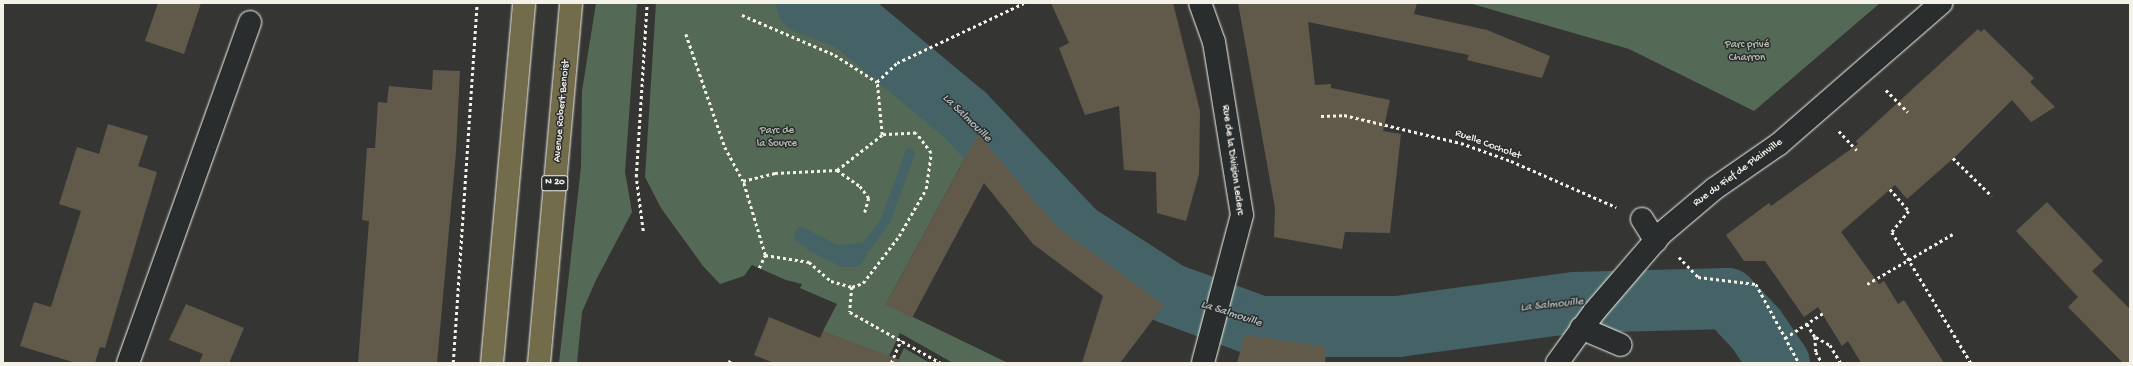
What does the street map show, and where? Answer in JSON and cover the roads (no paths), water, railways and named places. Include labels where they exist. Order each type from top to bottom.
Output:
[{"type":"main road","points":[[492,363],[524,3]]},
{"type":"main road","name":"Avenue Robert Benoist","points":[[539,363],[571,3]]},
{"type":"street","name":"Rue de la Division Leclerc","points":[[1200,3],[1214,42],[1242,215],[1203,363]]},
{"type":"street","name":"Rue du Fief de Plainville","points":[[1557,363],[1587,320],[1656,241],[1714,189],[1779,144],[1833,99],[1941,3]]},
{"type":"street","points":[[128,363],[250,22]]},
{"type":"street","points":[[1642,219],[1656,241]]},
{"type":"street","points":[[1587,320],[1621,345]]},
{"type":"water","points":[[801,226],[835,244],[845,245],[863,242],[866,247],[867,256],[858,267],[842,267],[811,252],[795,240],[794,232]]},
{"type":"waterway","name":"La Salmouille","points":[[806,3],[851,20],[964,114],[1076,233],[1169,293],[1259,326],[1397,326],[1574,302],[1727,298],[1756,329],[1779,363]]},
{"type":"waterway","points":[[866,247],[886,220],[910,153]]},
{"type":"park label","name":"Parc privé Charron","points":[[1747,52]]},
{"type":"park label","name":"Parc de la Source","points":[[777,138]]}]
